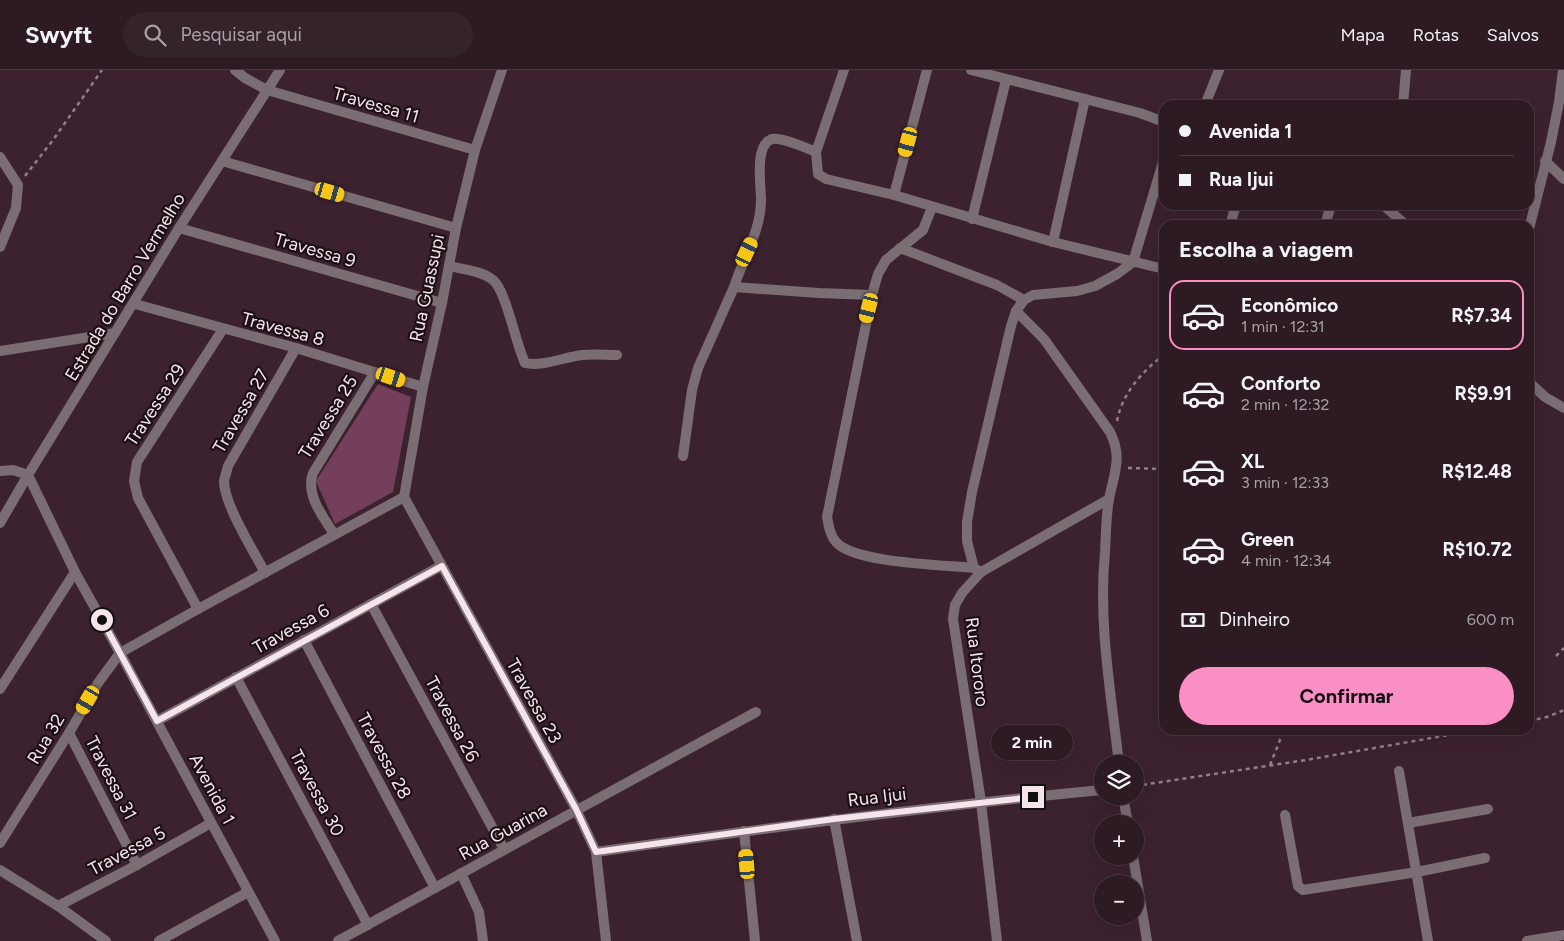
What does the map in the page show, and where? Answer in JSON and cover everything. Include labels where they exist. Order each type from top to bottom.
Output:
[{"type":"street","name":"Travessa 11","points":[[235,70],[245,78],[268,90],[476,150]]},
{"type":"street","name":"Estrada do Barro Vermelho","points":[[0,523],[179,228],[280,70]]},
{"type":"street","name":"Rua Guassupi","points":[[404,497],[423,387],[442,303],[456,228],[476,150],[502,70]]},
{"type":"street","points":[[844,70],[816,152],[818,174],[826,179],[894,195],[1053,242],[1159,268]]},
{"type":"street","points":[[894,195],[927,70]]},
{"type":"street","points":[[971,70],[1140,113],[1159,120]]},
{"type":"street","points":[[1207,100],[1219,70]]},
{"type":"street","points":[[1403,100],[1406,70]]},
{"type":"street","points":[[1534,208],[1551,142],[1563,70]]},
{"type":"street","points":[[972,219],[1006,80]]},
{"type":"street","points":[[1053,242],[1085,99]]},
{"type":"street","points":[[683,456],[692,390],[698,368],[734,287],[759,222],[761,202],[760,152],[765,144],[772,140],[781,139],[816,152]]},
{"type":"street","points":[[0,157],[18,185],[16,208],[0,247]]},
{"type":"street","points":[[222,160],[456,228]]},
{"type":"street","points":[[1545,161],[1564,179]]},
{"type":"street","points":[[932,207],[922,230],[886,260],[878,274],[872,294],[828,517],[830,532],[837,543],[850,552],[870,558],[977,570],[967,541],[967,522],[972,492],[1016,311],[1024,300],[1033,295],[1077,291],[1095,286],[1117,274],[1133,262],[1159,176]]},
{"type":"street","points":[[1389,210],[1400,220]]},
{"type":"street","name":"Travessa 9","points":[[179,228],[442,303]]},
{"type":"street","points":[[900,248],[997,285],[1024,300]]},
{"type":"street","points":[[449,266],[494,280],[506,307],[525,362],[531,364],[543,363],[582,355],[618,355]]},
{"type":"street","points":[[734,287],[819,293],[872,294]]},
{"type":"street","name":"Travessa 8","points":[[134,304],[296,348],[423,387]]},
{"type":"street","points":[[1016,311],[1044,339],[1110,432],[1115,442],[1117,468],[1109,499],[1102,582],[1104,631],[1118,755]]},
{"type":"street","name":"Travessa 29","points":[[198,609],[138,498],[134,480],[137,462],[223,329]]},
{"type":"street","points":[[0,351],[115,333]]},
{"type":"street","name":"Travessa 27","points":[[265,573],[231,507],[224,480],[228,466],[296,348]]},
{"type":"street","name":"Travessa 25","points":[[334,534],[311,493],[310,481],[312,472],[375,372]]},
{"type":"street","points":[[1534,387],[1545,397],[1564,408]]},
{"type":"street","points":[[0,471],[13,470],[28,475]]},
{"type":"street","name":"Avenida 1","points":[[28,475],[74,572],[120,653],[275,941]]},
{"type":"street","points":[[120,653],[404,497],[442,566]]},
{"type":"street","name":"Rua Itororo","points":[[997,941],[980,802],[953,619],[955,605],[977,570],[1109,499]]},
{"type":"street","name":"Travessa 6","points":[[157,721],[442,566]]},
{"type":"street","name":"Travessa 23","points":[[442,566],[576,809],[596,852]]},
{"type":"street","points":[[0,690],[74,572]]},
{"type":"street","name":"Travessa 26","points":[[371,604],[504,849]]},
{"type":"street","name":"Travessa 28","points":[[304,640],[435,888]]},
{"type":"street","name":"Rua 32","points":[[0,843],[98,683],[120,653]]},
{"type":"street","name":"Travessa 30","points":[[236,677],[368,925]]},
{"type":"street","name":"Rua Guarina","points":[[483,941],[478,912],[461,873],[756,712]]},
{"type":"street","name":"Travessa 31","points":[[69,733],[137,865]]},
{"type":"street","points":[[1398,771],[1428,941]]},
{"type":"street","name":"Rua Ijui","points":[[596,852],[834,819],[1094,791]]},
{"type":"street","points":[[1408,823],[1488,809]]},
{"type":"street","points":[[1285,815],[1298,886],[1303,890],[1417,872],[1485,858]]},
{"type":"street","points":[[834,819],[857,941]]},
{"type":"street","name":"Travessa 5","points":[[58,906],[137,865],[211,823]]},
{"type":"street","points":[[744,831],[755,941]]},
{"type":"street","points":[[596,852],[606,941]]},
{"type":"street","points":[[1134,865],[1147,941]]},
{"type":"street","points":[[0,870],[58,906],[106,941]]},
{"type":"street","points":[[338,941],[461,873]]},
{"type":"street","points":[[160,941],[248,892]]},
{"type":"street","points":[[1527,941],[1564,935]]},
{"type":"path","points":[[18,185],[53,140],[102,70]]},
{"type":"path","points":[[1115,442],[1119,411],[1127,394],[1152,364],[1159,359]]},
{"type":"path","points":[[1117,468],[1159,468]]},
{"type":"path","points":[[1556,656],[1564,648]]},
{"type":"path","points":[[1534,720],[1564,710]]},
{"type":"path","points":[[1270,765],[1282,735]]},
{"type":"path","points":[[1144,785],[1306,760],[1448,735]]},
{"type":"shaded area","points":[[378,384],[411,397],[393,492],[335,524],[316,481]]},
{"type":"route","points":[[102,620],[157,721],[442,566],[576,809],[596,852],[834,819],[1033,797]]}]
